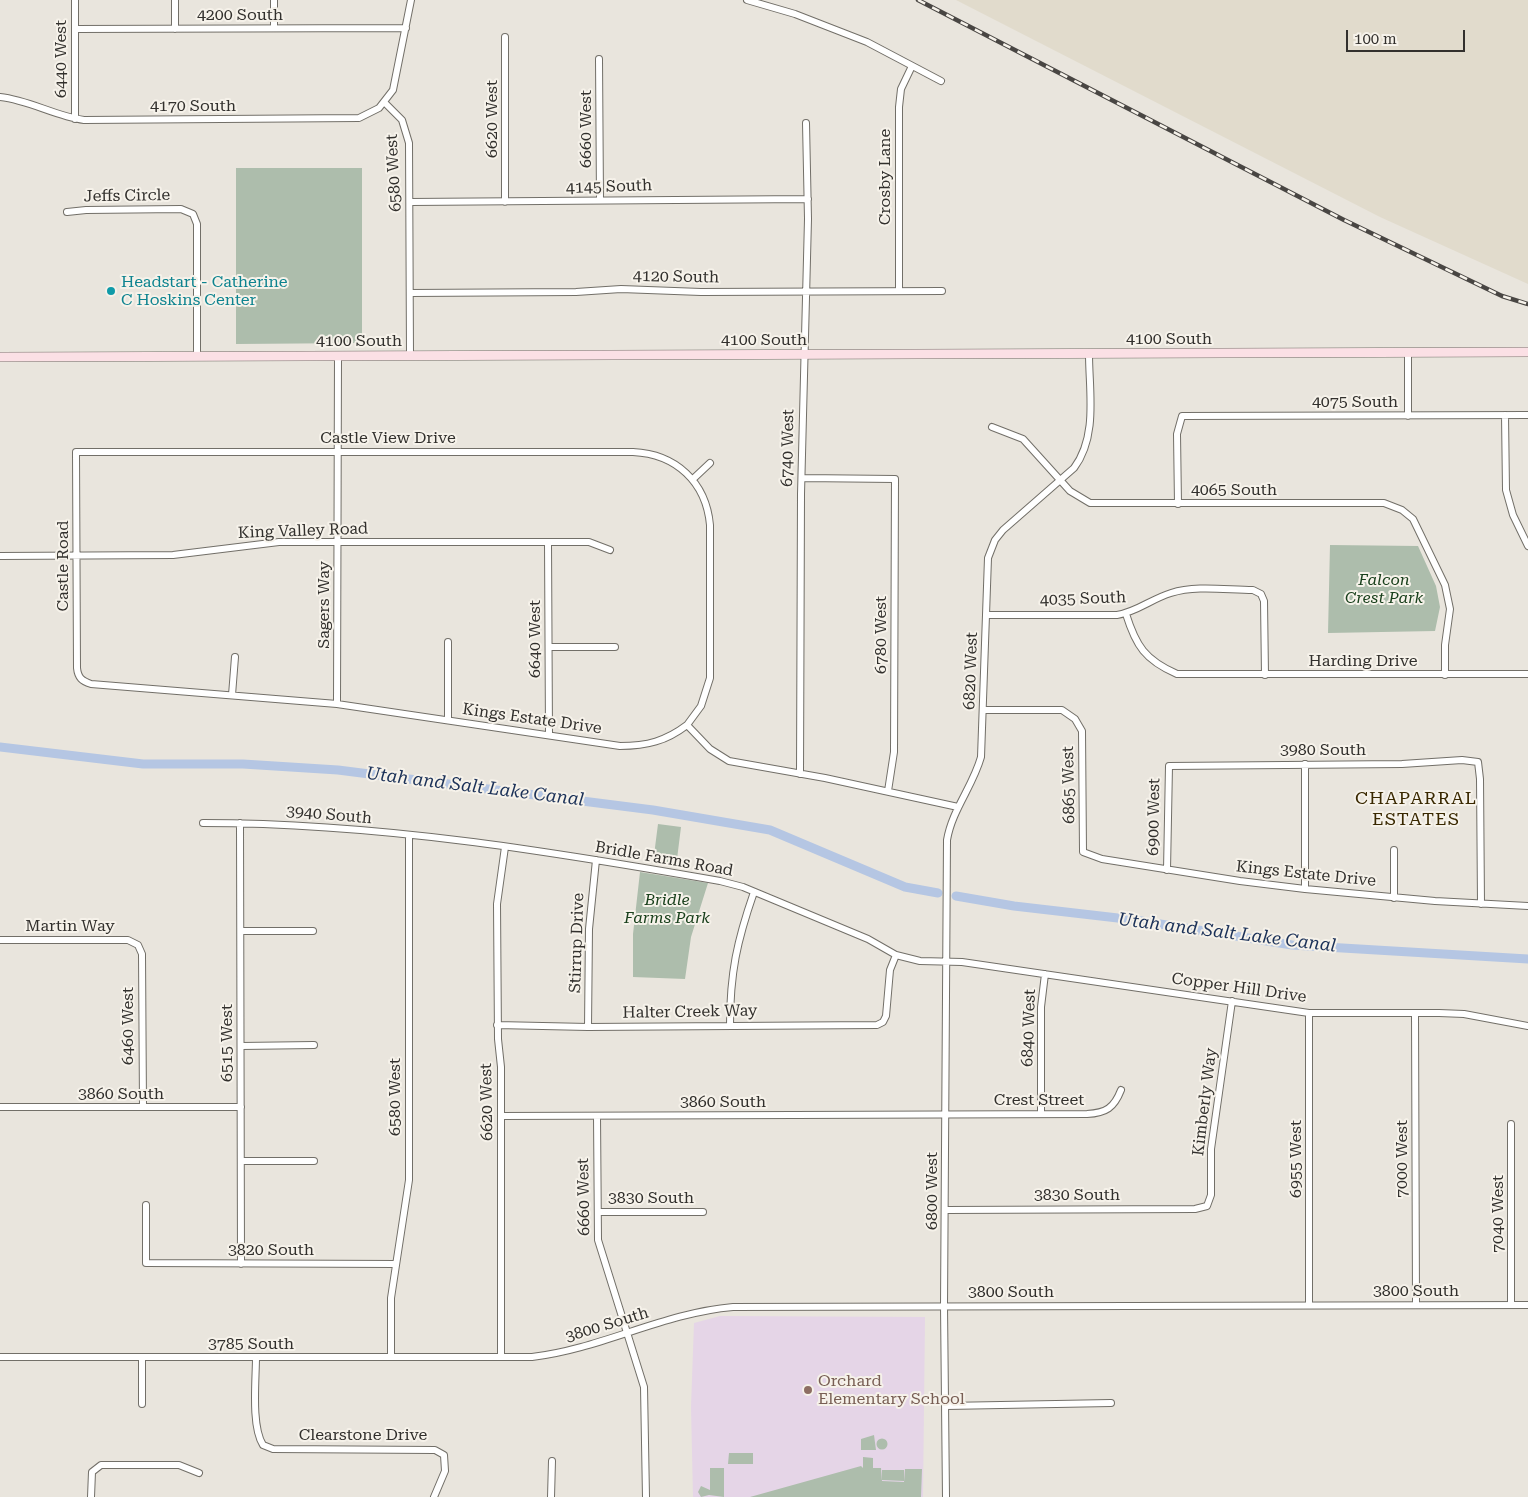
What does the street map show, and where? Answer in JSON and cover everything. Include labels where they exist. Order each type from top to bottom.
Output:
[{"type":"main road","name":"4100 South","points":[[0,357],[1408,354],[1528,352]]},
{"type":"street","name":"6440 West","points":[[75,0],[75,119]]},
{"type":"street","points":[[175,0],[175,29]]},
{"type":"street","points":[[274,0],[274,28]]},
{"type":"street","points":[[385,103],[395,84],[411,0]]},
{"type":"street","points":[[747,0],[826,26],[890,53],[941,81]]},
{"type":"street","name":"4200 South","points":[[75,30],[406,28]]},
{"type":"street","name":"6620 West","points":[[505,37],[506,202]]},
{"type":"street","name":"6660 West","points":[[599,59],[600,200]]},
{"type":"street","name":"Crosby Lane","points":[[899,291],[898,107],[901,89],[912,66]]},
{"type":"street","name":"4170 South","points":[[0,97],[19,101],[56,115],[75,119],[346,120],[366,116],[385,103]]},
{"type":"street","name":"6580 West","points":[[385,103],[402,120],[407,132],[410,150],[410,356]]},
{"type":"street","name":"6740 West","points":[[800,774],[802,478],[808,199],[806,123]]},
{"type":"street","name":"4145 South","points":[[410,202],[808,199]]},
{"type":"street","name":"Jeffs Circle","points":[[67,212],[181,209],[193,214],[197,224],[197,356]]},
{"type":"street","name":"4120 South","points":[[410,293],[576,292],[621,289],[805,292],[942,291]]},
{"type":"street","points":[[1060,480],[1074,468],[1088,445],[1090,428],[1089,354]]},
{"type":"street","points":[[1408,354],[1408,416]]},
{"type":"street","name":"Sagers Way","points":[[337,704],[338,356]]},
{"type":"street","points":[[1505,415],[1506,490],[1510,507],[1525,532],[1528,546]]},
{"type":"street","name":"4075 South","points":[[1178,504],[1178,434],[1182,416],[1528,415]]},
{"type":"street","name":"4065 South","points":[[992,427],[1023,439],[1078,498],[1090,503],[1384,503],[1402,510],[1413,519],[1442,577],[1449,598],[1450,617],[1445,645],[1445,675]]},
{"type":"street","name":"Castle View Drive","points":[[76,452],[642,452],[666,459],[693,478],[706,502],[710,525],[710,671],[705,699],[687,725]]},
{"type":"street","name":"Castle Road","points":[[76,452],[77,668],[80,680]]},
{"type":"street","points":[[693,478],[710,463]]},
{"type":"street","name":"6780 West","points":[[802,478],[895,479],[894,758],[888,791]]},
{"type":"street","name":"6820 West","points":[[947,886],[947,840],[950,824],[974,779],[981,757],[988,558],[995,540],[1060,480]]},
{"type":"street","name":"King Valley Road","points":[[0,556],[173,555],[264,543],[338,542],[589,542],[610,550]]},
{"type":"street","name":"6640 West","points":[[548,542],[549,735]]},
{"type":"street","name":"4035 South","points":[[986,615],[1126,614],[1160,597],[1181,591],[1253,590],[1263,597],[1265,675]]},
{"type":"street","name":"Harding Drive","points":[[1126,614],[1138,646],[1149,659],[1177,674],[1199,676],[1528,674]]},
{"type":"street","points":[[448,642],[448,720]]},
{"type":"street","points":[[549,647],[615,647]]},
{"type":"street","points":[[232,694],[234,657]]},
{"type":"street","name":"Kings Estate Drive","points":[[80,680],[91,684],[337,704],[620,746],[640,746],[659,742],[687,725]]},
{"type":"street","name":"6865 West","points":[[983,710],[1062,710],[1075,719],[1082,731],[1083,852]]},
{"type":"street","points":[[687,725],[710,749],[729,761],[888,791],[958,807]]},
{"type":"street","name":"3980 South","points":[[1169,766],[1402,764],[1462,760],[1478,762],[1480,779],[1481,904]]},
{"type":"street","points":[[1305,764],[1305,889]]},
{"type":"street","name":"6900 West","points":[[1167,870],[1169,766]]},
{"type":"street","name":"3940 South","points":[[203,823],[282,824],[453,839]]},
{"type":"street","name":"6515 West","points":[[240,823],[241,1264]]},
{"type":"street","name":"6580 West","points":[[391,1357],[391,1298],[409,1180],[409,835]]},
{"type":"street","name":"Bridle Farms Road","points":[[453,839],[720,880],[868,939],[896,955],[913,960],[947,961]]},
{"type":"street","name":"6620 West","points":[[502,1357],[498,895],[505,847]]},
{"type":"street","points":[[1394,850],[1394,898]]},
{"type":"street","name":"Kings Estate Drive","points":[[1083,852],[1102,859],[1167,870],[1305,889],[1394,898],[1528,906]]},
{"type":"street","name":"Stirrup Drive","points":[[588,1027],[589,923],[596,860]]},
{"type":"street","name":"6800 West","points":[[946,1497],[944,1306],[947,886]]},
{"type":"street","points":[[730,1025],[734,960],[741,928],[754,892]]},
{"type":"street","points":[[240,931],[313,931]]},
{"type":"street","name":"Martin Way","points":[[0,940],[128,940],[138,944]]},
{"type":"street","name":"6460 West","points":[[138,944],[142,954],[143,1107]]},
{"type":"street","name":"Halter Creek Way","points":[[498,1025],[588,1027],[873,1025],[883,1022],[886,1013],[891,966],[896,955]]},
{"type":"street","name":"Copper Hill Drive","points":[[947,961],[1309,1013],[1464,1014],[1528,1026]]},
{"type":"street","name":"6840 West","points":[[1041,1114],[1041,1007],[1045,974]]},
{"type":"street","name":"Kimberly Way","points":[[1207,1206],[1211,1194],[1211,1149],[1232,1001]]},
{"type":"street","name":"6955 West","points":[[1309,1013],[1309,1305]]},
{"type":"street","name":"7000 West","points":[[1415,1013],[1416,1305]]},
{"type":"street","points":[[241,1046],[314,1045]]},
{"type":"street","name":"Crest Street","points":[[946,1115],[1087,1114],[1104,1112],[1114,1105],[1121,1090]]},
{"type":"street","name":"3860 South","points":[[0,1107],[241,1108]]},
{"type":"street","name":"3860 South","points":[[501,1116],[946,1115]]},
{"type":"street","name":"6660 West","points":[[597,1116],[600,1250],[646,1393],[646,1497]]},
{"type":"street","name":"7040 West","points":[[1511,1124],[1511,1305]]},
{"type":"street","points":[[241,1161],[314,1161]]},
{"type":"street","name":"3820 South","points":[[146,1204],[146,1263],[396,1264]]},
{"type":"street","name":"3830 South","points":[[946,1210],[1195,1209],[1207,1206]]},
{"type":"street","name":"3830 South","points":[[598,1212],[703,1212]]},
{"type":"street","name":"3800 South","points":[[502,1357],[556,1354],[698,1312],[733,1307],[1528,1305]]},
{"type":"street","name":"3785 South","points":[[0,1357],[502,1357]]},
{"type":"street","points":[[142,1358],[142,1404]]},
{"type":"street","name":"Clearstone Drive","points":[[256,1358],[257,1425],[260,1440],[265,1447],[273,1449],[435,1450],[444,1456],[446,1467],[434,1497]]},
{"type":"street","points":[[946,1406],[1111,1403]]},
{"type":"street","points":[[552,1461],[552,1497]]},
{"type":"street","points":[[91,1497],[92,1472],[101,1465],[179,1464],[199,1473]]},
{"type":"shaded area","points":[[956,0],[1528,0],[1528,284],[1380,217]]},
{"type":"shaded area","name":"Orchard Elementary School","points":[[720,1316],[925,1317],[923,1497],[693,1497],[691,1407],[694,1323]]},
{"type":"green space","points":[[236,168],[362,168],[362,343],[236,344]]},
{"type":"green space","name":"Falcon Crest Park","points":[[1330,545],[1418,546],[1436,586],[1440,607],[1435,631],[1328,633]]},
{"type":"green space","name":"Bridle Farms Park","points":[[658,824],[681,827],[676,867],[653,863]]},
{"type":"green space","name":"Bridle Farms Park","points":[[640,872],[708,883],[691,937],[685,979],[633,977],[633,934]]},
{"type":"green space","points":[[874,1435],[876,1450],[861,1450],[861,1439]]},
{"type":"green space","points":[[882,1438],[888,1444],[882,1450],[876,1444]]},
{"type":"green space","points":[[729,1453],[753,1453],[753,1464],[728,1464]]},
{"type":"green space","points":[[863,1457],[873,1458],[873,1468],[881,1468],[882,1481],[904,1482],[905,1469],[922,1469],[921,1497],[750,1497],[861,1466],[863,1468]]},
{"type":"green space","points":[[710,1468],[724,1468],[724,1497],[709,1495],[701,1497],[698,1492],[701,1486],[710,1490]]},
{"type":"green space","points":[[882,1470],[904,1470],[904,1481],[882,1480]]},
{"type":"waterway","name":"Utah and Salt Lake Canal","points":[[0,747],[143,764],[243,764],[338,770],[653,810],[770,830],[905,887],[938,893]]},
{"type":"waterway","name":"Utah and Salt Lake Canal","points":[[956,896],[1014,906],[1135,920],[1292,945],[1528,959]]},
{"type":"railway","points":[[918,0],[1344,220],[1502,296],[1528,304]]},
{"type":"place","name":"Headstart - Catherine C Hoskins Center","points":[[111,291]]},
{"type":"place","name":"Orchard Elementary School","points":[[808,1390]]},
{"type":"district","name":"CHAPARRAL ESTATES","points":[[1416,810]]}]
